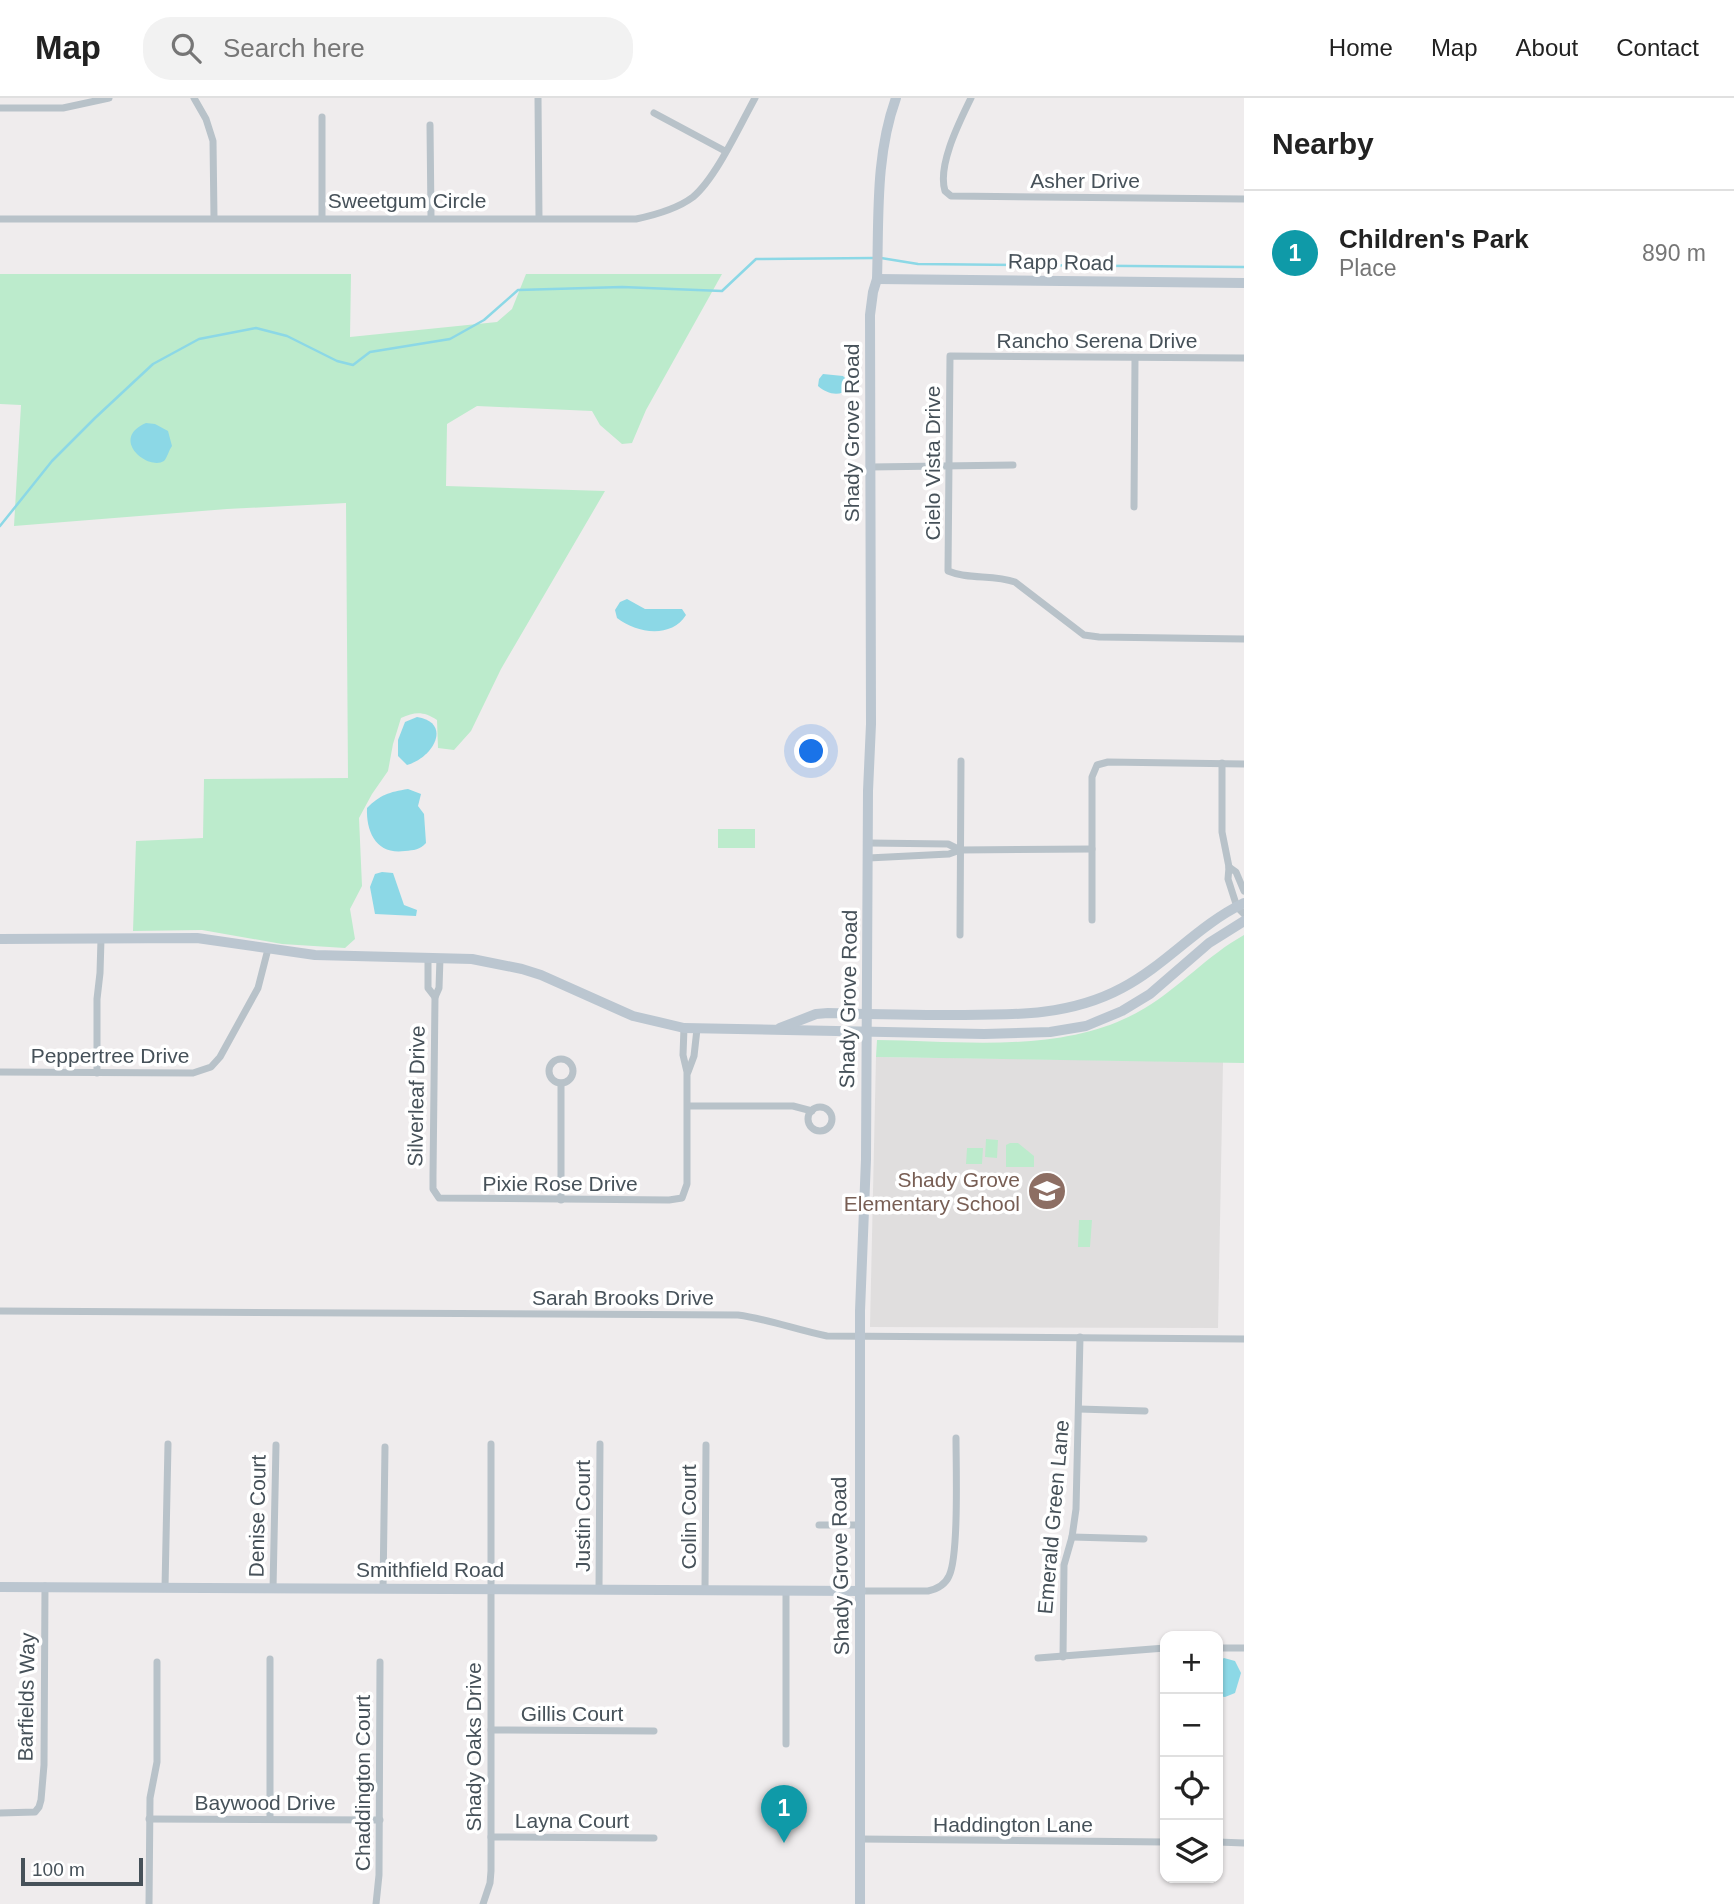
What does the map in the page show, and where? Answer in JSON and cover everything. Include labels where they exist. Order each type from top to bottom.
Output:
[{"type":"main road","name":"Shady Grove Road","points":[[860,1904],[861,1591],[858,1525],[871,724],[870,315],[878,267],[880,169],[887,126],[897,98]]},
{"type":"main road","name":"Rapp Road","points":[[877,279],[1244,283]]},
{"type":"main road","points":[[771,1031],[816,1014],[1011,1015],[1059,1010],[1091,1002],[1139,978],[1209,922],[1242,908]]},
{"type":"main road","points":[[0,939],[197,939],[314,955],[472,959],[522,969],[566,985],[632,1016],[684,1028],[984,1034],[1050,1032],[1086,1026],[1122,1012],[1150,994],[1209,943],[1244,921]]},
{"type":"main road","name":"Smithfield Road","points":[[0,1587],[861,1591]]},
{"type":"street","points":[[0,108],[63,108],[109,98]]},
{"type":"street","points":[[194,98],[206,119],[213,141],[214,218]]},
{"type":"street","points":[[538,98],[539,218]]},
{"type":"street","name":"Sweetgum Circle","points":[[0,219],[636,219],[657,215],[693,197],[710,177],[755,98]]},
{"type":"street","name":"Asher Drive","points":[[971,98],[954,136],[944,173],[945,191],[951,196],[1244,198]]},
{"type":"street","points":[[654,113],[725,151]]},
{"type":"street","points":[[322,117],[322,218]]},
{"type":"street","points":[[430,125],[431,217]]},
{"type":"street","name":"Rancho Serena Drive","points":[[950,356],[1244,358]]},
{"type":"street","name":"Cielo Vista Drive","points":[[950,356],[948,571],[956,575],[1002,577],[1015,582],[1084,635],[1244,639]]},
{"type":"street","points":[[1134,507],[1135,358]]},
{"type":"street","points":[[871,467],[1013,466]]},
{"type":"street","points":[[960,935],[961,761]]},
{"type":"street","points":[[1092,920],[1092,777],[1097,765],[1108,762],[1244,764]]},
{"type":"street","points":[[1222,764],[1222,832],[1229,867],[1228,879],[1242,908]]},
{"type":"street","points":[[869,843],[948,844],[960,850]]},
{"type":"street","points":[[869,858],[949,854],[960,850],[1092,849]]},
{"type":"street","points":[[1229,867],[1236,872],[1244,891]]},
{"type":"street","points":[[97,1073],[97,999],[101,939]]},
{"type":"street","name":"Peppertree Drive","points":[[0,1072],[193,1073],[211,1067],[220,1057],[258,989],[268,948]]},
{"type":"street","name":"Silverleaf Drive","points":[[428,958],[428,988],[435,997]]},
{"type":"street","name":"Silverleaf Drive","points":[[435,1194],[435,997],[439,988],[440,958]]},
{"type":"street","points":[[684,1028],[683,1055],[687,1073],[688,1106],[793,1106],[812,1111]]},
{"type":"street","points":[[687,1073],[694,1056],[697,1029]]},
{"type":"street","points":[[561,1083],[561,1200]]},
{"type":"street","name":"Pixie Rose Drive","points":[[435,1194],[446,1199],[676,1200],[684,1195],[687,1184],[688,1106]]},
{"type":"street","name":"Sarah Brooks Drive","points":[[0,1311],[738,1315],[762,1318],[804,1332],[827,1336],[1244,1339]]},
{"type":"street","name":"Emerald Green Lane","points":[[1063,1657],[1063,1579],[1076,1508],[1080,1337]]},
{"type":"street","points":[[1079,1409],[1145,1411]]},
{"type":"street","points":[[861,1591],[928,1591],[936,1589],[949,1577],[953,1553],[956,1438]]},
{"type":"street","points":[[165,1588],[168,1444]]},
{"type":"street","name":"Shady Oaks Drive","points":[[483,1904],[490,1884],[491,1838],[491,1444]]},
{"type":"street","name":"Justin Court","points":[[599,1588],[600,1444]]},
{"type":"street","name":"Denise Court","points":[[273,1588],[276,1445]]},
{"type":"street","name":"Colin Court","points":[[705,1590],[706,1445]]},
{"type":"street","points":[[383,1589],[384,1447]]},
{"type":"street","points":[[819,1525],[858,1525]]},
{"type":"street","points":[[1072,1536],[1144,1539]]},
{"type":"street","name":"Barfields Way","points":[[0,1813],[35,1812],[39,1807],[44,1765],[45,1587]]},
{"type":"street","points":[[786,1590],[786,1744]]},
{"type":"street","points":[[1038,1658],[1160,1648]]},
{"type":"street","points":[[1223,1648],[1244,1648]]},
{"type":"street","points":[[270,1659],[270,1819]]},
{"type":"street","points":[[149,1904],[149,1798],[157,1762],[157,1662]]},
{"type":"street","name":"Chaddington Court","points":[[376,1904],[379,1888],[380,1662]]},
{"type":"street","name":"Gillis Court","points":[[491,1730],[654,1731]]},
{"type":"street","name":"Baywood Drive","points":[[149,1819],[380,1820]]},
{"type":"street","name":"Layna Court","points":[[491,1838],[654,1838]]},
{"type":"street","name":"Haddington Lane","points":[[860,1839],[1160,1842]]},
{"type":"street","points":[[1223,1842],[1244,1843]]},
{"type":"shaded area","name":"Shady Grove Elementary School","points":[[876,1057],[1223,1062],[1218,1328],[870,1327]]},
{"type":"green space","points":[[0,274],[351,274],[350,337],[497,322],[512,309],[526,274],[722,274],[646,410],[632,443],[622,444],[600,425],[592,411],[477,406],[447,424],[446,486],[605,491],[501,669],[471,731],[454,750],[438,748],[437,720],[419,713],[401,718],[388,771],[359,818],[362,886],[350,909],[355,939],[345,948],[282,944],[202,930],[133,931],[136,841],[203,838],[204,779],[348,778],[346,503],[227,509],[14,526],[21,405],[0,404]]},
{"type":"green space","points":[[718,829],[755,829],[755,848],[718,848]]},
{"type":"green space","points":[[1244,935],[1244,1063],[876,1057],[877,1040],[1015,1042],[1083,1033],[1115,1023],[1158,1000],[1218,952]]},
{"type":"green space","points":[[986,1139],[998,1140],[997,1158],[985,1157]]},
{"type":"green space","points":[[1018,1143],[1034,1156],[1034,1167],[1006,1167],[1006,1145]]},
{"type":"green space","points":[[967,1148],[983,1148],[982,1164],[966,1164]]},
{"type":"green space","points":[[1079,1220],[1092,1220],[1090,1247],[1078,1247]]},
{"type":"water","points":[[823,374],[843,376],[850,383],[849,389],[837,394],[825,391],[818,386]]},
{"type":"water","points":[[146,423],[155,424],[168,431],[172,446],[164,461],[149,462],[135,452],[131,445],[135,430]]},
{"type":"water","points":[[627,599],[645,609],[682,609],[686,615],[672,628],[643,630],[617,618],[615,610],[620,602]]},
{"type":"water","points":[[417,717],[428,720],[437,733],[425,755],[407,765],[398,756],[398,740],[405,722]]},
{"type":"water","points":[[408,789],[421,794],[418,806],[424,814],[426,843],[414,850],[387,849],[380,846],[371,834],[367,808],[385,795]]},
{"type":"water","points":[[393,873],[404,905],[417,910],[416,916],[375,914],[370,887],[375,874]]},
{"type":"water","points":[[1223,1659],[1235,1661],[1241,1673],[1235,1693],[1225,1697],[1223,1697]]},
{"type":"waterway","points":[[0,526],[52,461],[95,418],[153,364],[199,339],[256,328],[287,336],[337,361],[353,365],[370,352],[450,339],[484,320],[518,290],[622,287],[722,291],[756,259],[874,258]]},
{"type":"waterway","points":[[881,258],[918,264],[1244,267]]},
{"type":"place","name":"Shady Grove Elementary School","points":[[1047,1191]]},
{"type":"place","name":"Children's Park","points":[[784,1843]]}]
